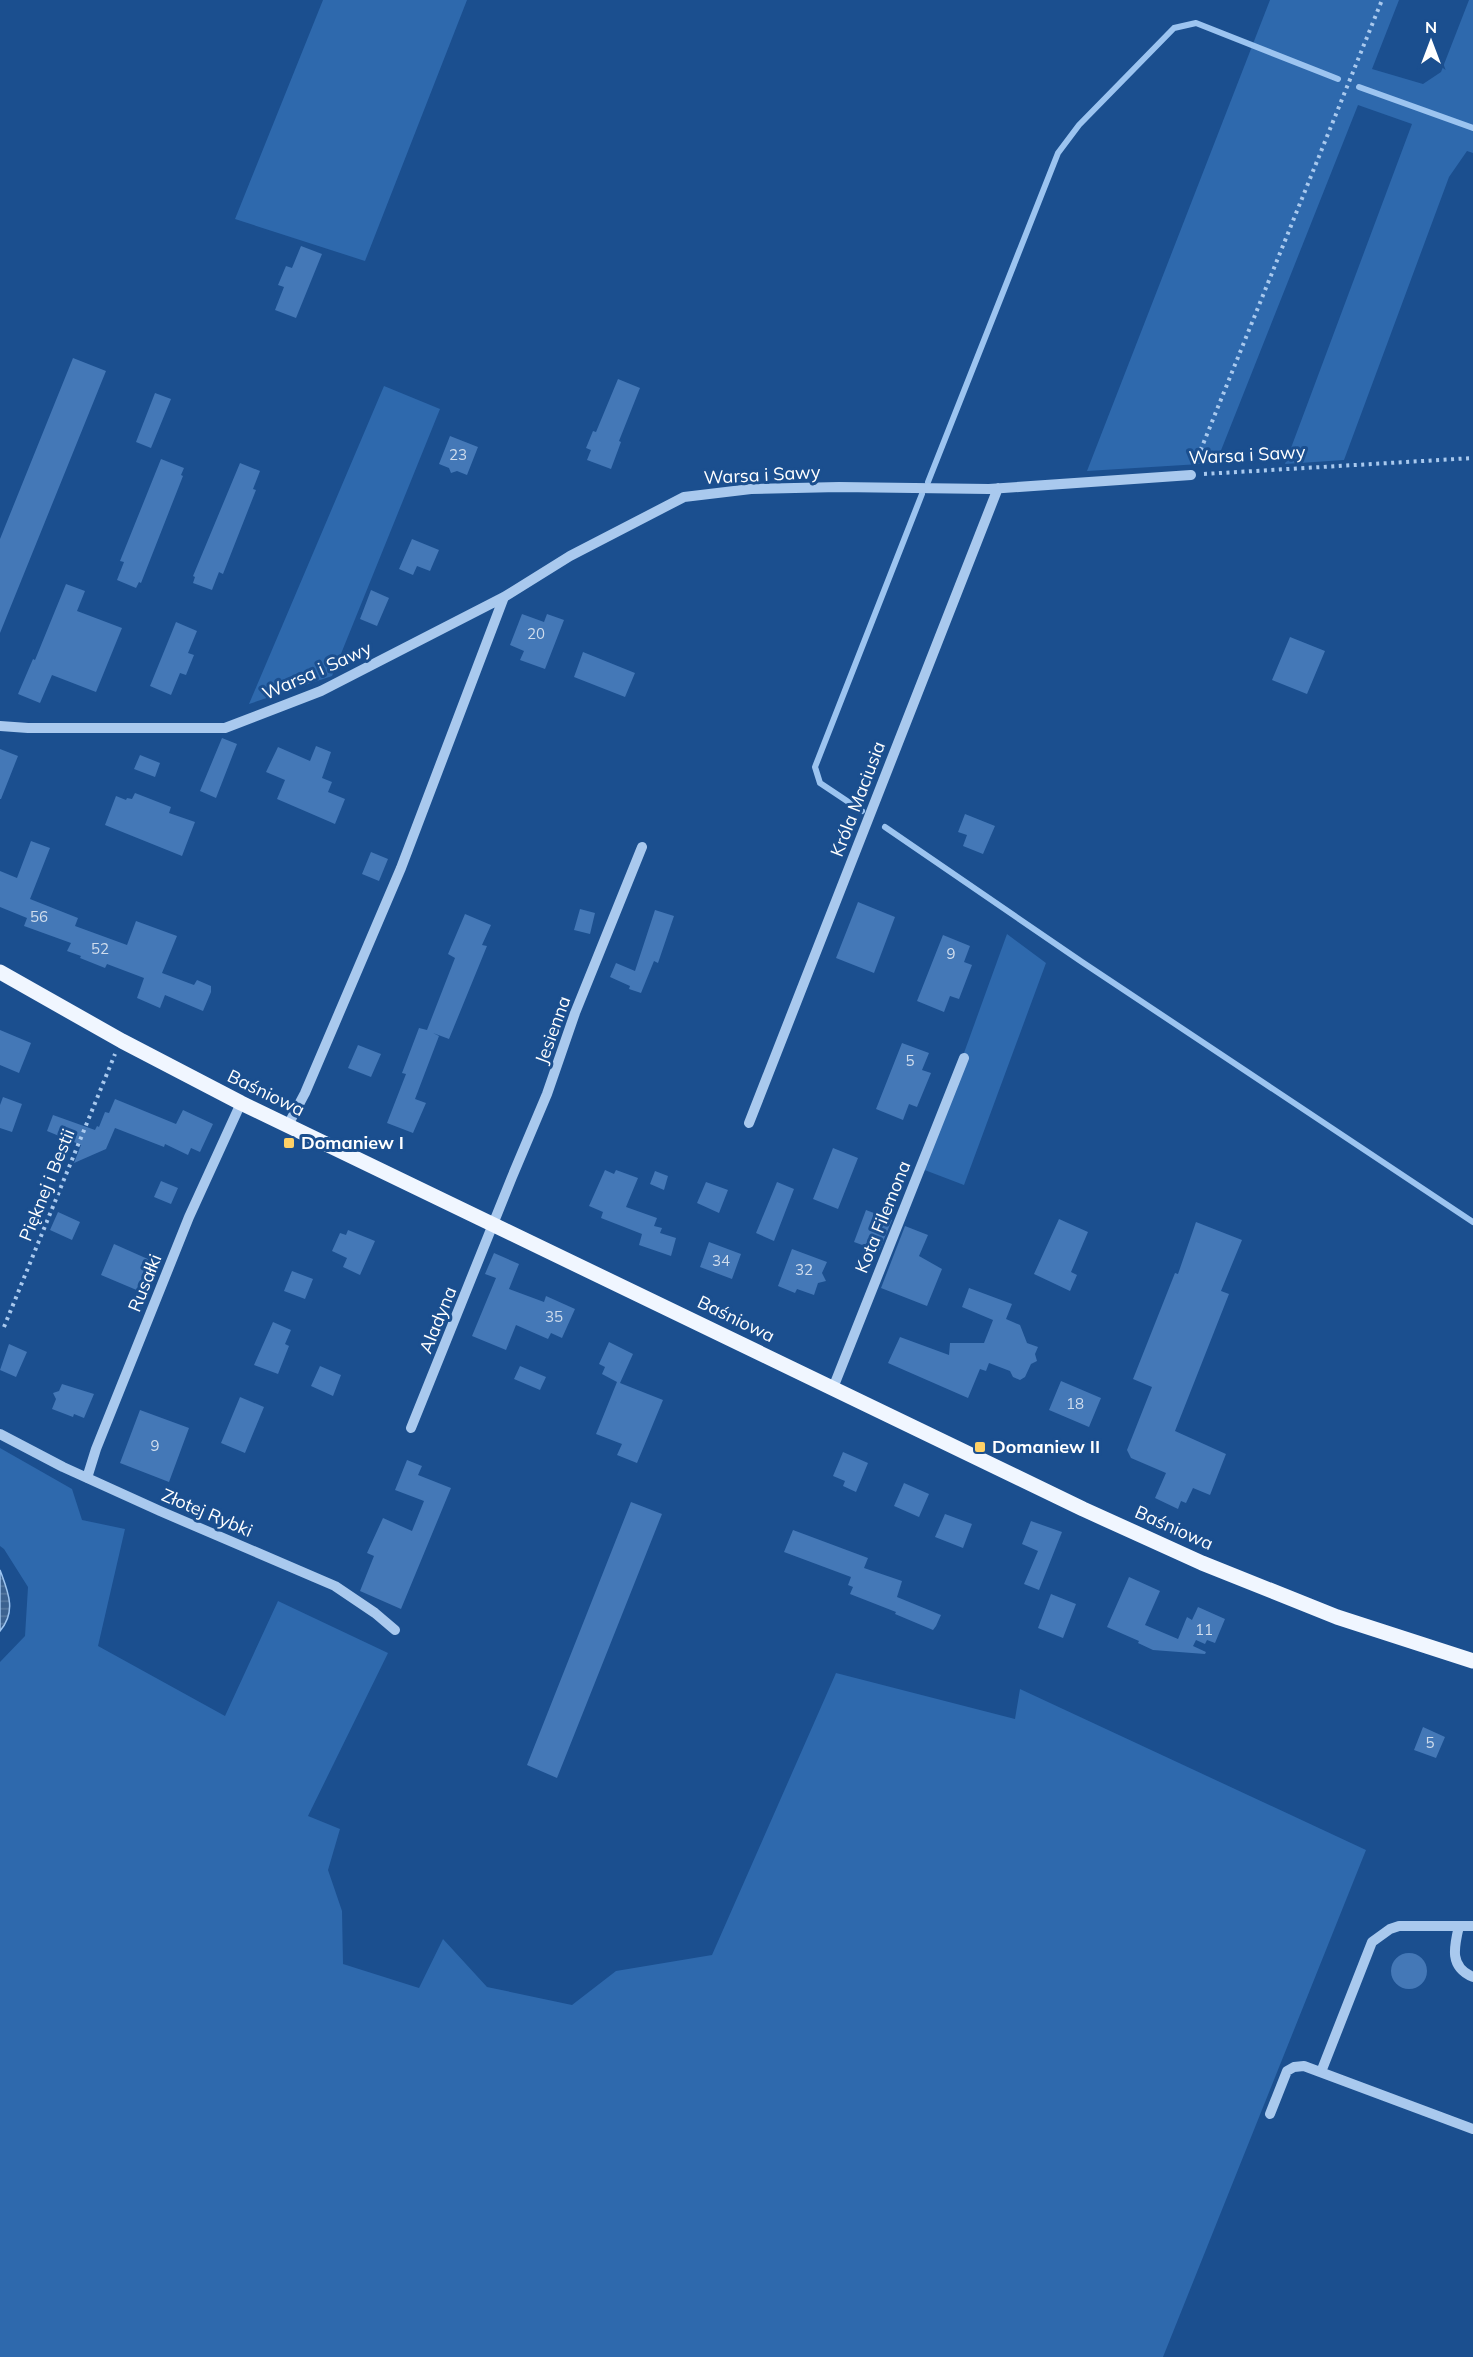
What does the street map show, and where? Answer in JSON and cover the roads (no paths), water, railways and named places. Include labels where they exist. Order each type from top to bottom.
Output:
[{"type":"main road","name":"Baśniowa","points":[[0,972],[122,1041],[241,1103],[1083,1509],[1202,1563],[1337,1617],[1473,1661]]},
{"type":"street","name":"Warsa i Sawy","points":[[0,726],[225,728],[321,692],[504,597],[570,556],[684,497],[751,489],[998,488],[1191,475]]},
{"type":"street","name":"Króla Maciusia","points":[[750,1123],[998,488]]},
{"type":"street","points":[[288,1125],[305,1093],[400,868],[504,597]]},
{"type":"street","name":"Jesienna","points":[[494,1224],[547,1094],[575,1013],[642,847]]},
{"type":"street","name":"Kota Filemona","points":[[833,1388],[964,1058]]},
{"type":"street","name":"Rusałki","points":[[87,1478],[96,1449],[185,1228],[241,1103]]},
{"type":"street","name":"Aladyna","points":[[411,1428],[494,1224]]},
{"type":"street","name":"Złotej Rybki","points":[[0,1434],[87,1478],[335,1586],[375,1613],[395,1630]]},
{"type":"street","points":[[1321,2072],[1372,1942],[1390,1929],[1400,1926],[1473,1926]]},
{"type":"street","points":[[1459,1926],[1455,1962],[1465,1974],[1473,1977]]},
{"type":"street","points":[[1270,2114],[1287,2071],[1294,2067],[1304,2066],[1473,2129]]},
{"type":"waterway","points":[[928,482],[1058,153],[1079,125],[1174,28],[1196,23],[1338,79]]},
{"type":"waterway","points":[[1359,87],[1473,128]]},
{"type":"waterway","points":[[862,811],[820,783],[815,767],[922,494]]},
{"type":"waterway","points":[[885,827],[1082,962],[1473,1222]]},
{"type":"place","name":"Domaniew I","points":[[289,1143]]},
{"type":"place","name":"Domaniew II","points":[[980,1447]]}]
